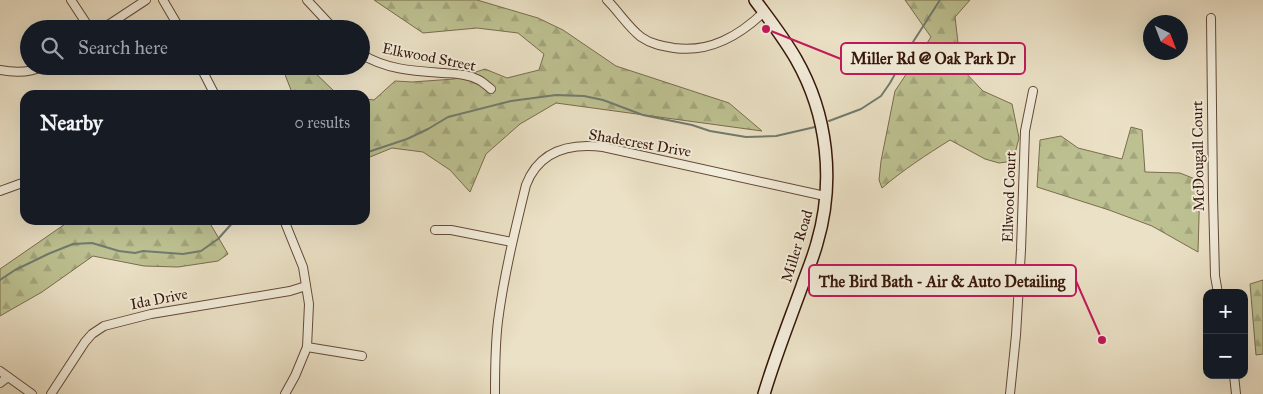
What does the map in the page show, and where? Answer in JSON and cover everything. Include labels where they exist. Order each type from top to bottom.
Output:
[{"type":"street","points":[[70,0],[84,20]]},
{"type":"street","points":[[116,20],[146,0]]},
{"type":"street","points":[[163,0],[175,20]]},
{"type":"street","points":[[307,0],[326,20]]},
{"type":"street","points":[[607,0],[628,25],[643,38],[657,45],[680,49],[701,49],[725,40],[747,27],[764,12]]},
{"type":"street","name":"Miller Road","points":[[755,0],[784,39],[807,80],[816,102],[822,128],[828,177],[824,216],[817,246],[772,366],[764,394]]},
{"type":"street","name":"McDougall Court","points":[[1210,18],[1212,197],[1215,276],[1217,289]]},
{"type":"street","name":"Elkwood Street","points":[[370,59],[396,68],[461,75],[482,82],[491,89]]},
{"type":"street","points":[[0,70],[20,72]]},
{"type":"street","points":[[205,75],[212,90]]},
{"type":"street","name":"Ellwood Court","points":[[1010,394],[1021,250],[1025,131],[1033,91]]},
{"type":"street","name":"Shadecrest Drive","points":[[495,394],[498,323],[512,242],[526,185],[537,165],[550,155],[574,146],[603,147],[825,196]]},
{"type":"street","points":[[0,191],[20,184]]},
{"type":"street","points":[[285,394],[307,347],[309,304],[300,256],[286,225]]},
{"type":"street","points":[[435,230],[458,232],[512,242]]},
{"type":"street","name":"Ida Drive","points":[[51,394],[85,342],[96,331],[107,324],[151,314],[290,291],[306,286]]},
{"type":"street","points":[[307,347],[362,356]]},
{"type":"street","points":[[0,371],[32,394]]},
{"type":"street","points":[[0,383],[8,377]]},
{"type":"street","points":[[1234,379],[1236,394]]},
{"type":"green space","points":[[374,0],[477,0],[538,18],[563,30],[616,66],[729,103],[762,131],[556,103],[520,124],[486,154],[470,192],[450,170],[423,152],[392,148],[370,157],[370,100],[374,100],[395,81],[412,82],[454,79],[485,69],[507,78],[539,70],[544,54],[518,33],[477,28],[423,33]]},
{"type":"green space","points":[[905,0],[970,0],[955,17],[961,68],[983,91],[1012,104],[1019,138],[1013,161],[999,163],[985,159],[950,140],[882,188],[879,180],[881,161],[895,91],[931,37]]},
{"type":"green space","points":[[285,75],[317,75],[333,90],[291,90]]},
{"type":"green space","points":[[1131,127],[1142,130],[1145,172],[1180,173],[1200,181],[1198,252],[1152,226],[1037,187],[1040,140],[1061,136],[1078,148],[1122,159]]},
{"type":"green space","points":[[64,225],[211,225],[228,254],[218,261],[178,267],[144,266],[93,256],[42,292],[0,316],[0,269]]},
{"type":"green space","points":[[1263,280],[1263,354],[1256,355],[1250,284]]},
{"type":"waterway","points":[[829,121],[861,109],[881,96],[940,0]]},
{"type":"waterway","points":[[370,151],[407,139],[448,117],[511,101],[556,95],[584,96],[603,100],[643,115],[692,125],[710,131],[746,137],[776,136],[815,127]]},
{"type":"waterway","points":[[0,280],[15,270],[73,244],[92,243],[119,251],[135,253],[143,251],[183,254],[201,251],[218,239],[231,225]]},
{"type":"place","name":"Miller Rd @ Oak Park Dr","points":[[766,29]]},
{"type":"place","name":"The Bird Bath - Air & Auto Detailing","points":[[1102,340]]}]
